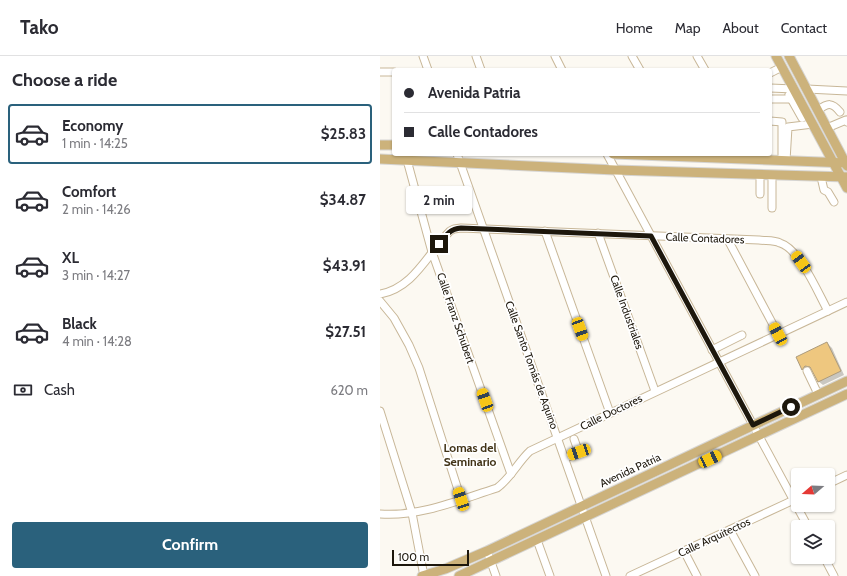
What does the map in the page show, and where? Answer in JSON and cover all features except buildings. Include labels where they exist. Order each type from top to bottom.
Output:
[{"type":"main road","points":[[776,56],[793,93],[810,119],[834,163],[844,177],[847,188]]},
{"type":"main road","points":[[664,156],[764,157],[784,161],[847,164],[844,154],[827,128],[789,56]]},
{"type":"main road","points":[[380,145],[392,145]]},
{"type":"main road","points":[[670,172],[674,163],[671,157]]},
{"type":"main road","points":[[380,159],[407,160],[459,158],[615,170],[844,177]]},
{"type":"main road","name":"Avenida Patria","points":[[423,576],[487,551],[847,381]]},
{"type":"main road","points":[[459,576],[847,394]]},
{"type":"street","points":[[423,56],[427,68]]},
{"type":"street","points":[[476,56],[480,68]]},
{"type":"street","points":[[554,56],[561,68]]},
{"type":"street","points":[[632,56],[639,68]]},
{"type":"street","points":[[697,56],[704,68]]},
{"type":"street","points":[[772,72],[782,67]]},
{"type":"street","points":[[380,72],[392,72]]},
{"type":"street","points":[[772,88],[793,93]]},
{"type":"street","points":[[807,89],[847,90]]},
{"type":"street","points":[[772,98],[793,93]]},
{"type":"street","points":[[818,110],[825,105],[830,105],[835,106],[840,112]]},
{"type":"street","points":[[784,161],[788,127],[810,119]]},
{"type":"street","points":[[827,128],[846,120],[847,122]]},
{"type":"street","points":[[772,121],[782,122],[784,161]]},
{"type":"street","points":[[607,156],[758,436],[791,491]]},
{"type":"street","name":"Calle Santo Tomás de Aquino","points":[[459,158],[606,576]]},
{"type":"street","name":"Calle Franz Schubert","points":[[407,160],[432,252],[511,474]]},
{"type":"street","points":[[760,175],[760,194]]},
{"type":"street","points":[[772,175],[772,208]]},
{"type":"street","points":[[821,177],[824,190],[828,192],[834,202]]},
{"type":"street","name":"Calle Contadores","points":[[380,294],[405,282],[419,269],[446,235],[454,229],[598,233],[780,242],[794,251],[828,311]]},
{"type":"street","points":[[545,231],[610,413]]},
{"type":"street","name":"Calle Industriales","points":[[598,233],[655,391]]},
{"type":"street","points":[[728,240],[778,334]]},
{"type":"street","points":[[380,301],[394,318],[409,345],[419,368],[461,499]]},
{"type":"street","name":"Calle Doctores","points":[[380,514],[392,515],[412,513],[498,488],[503,484],[524,456],[530,451],[847,302]]},
{"type":"street","points":[[712,350],[742,335]]},
{"type":"street","points":[[807,371],[818,394]]},
{"type":"street","points":[[380,411],[412,513],[423,576]]},
{"type":"street","points":[[565,458],[579,452],[574,439]]},
{"type":"street","points":[[835,481],[847,475]]},
{"type":"street","name":"Calle Arquitectos","points":[[630,576],[640,574],[684,551],[791,501]]},
{"type":"street","points":[[730,530],[755,576]]},
{"type":"street","points":[[537,540],[550,576]]},
{"type":"street","points":[[487,551],[496,576]]},
{"type":"street","points":[[684,551],[698,576]]},
{"type":"street","points":[[828,564],[834,576]]},
{"type":"district","name":"Lomas del Seminario","points":[[470,454]]},
{"type":"route","points":[[439,244],[450,231],[461,228],[651,236],[753,425],[791,407]]}]
